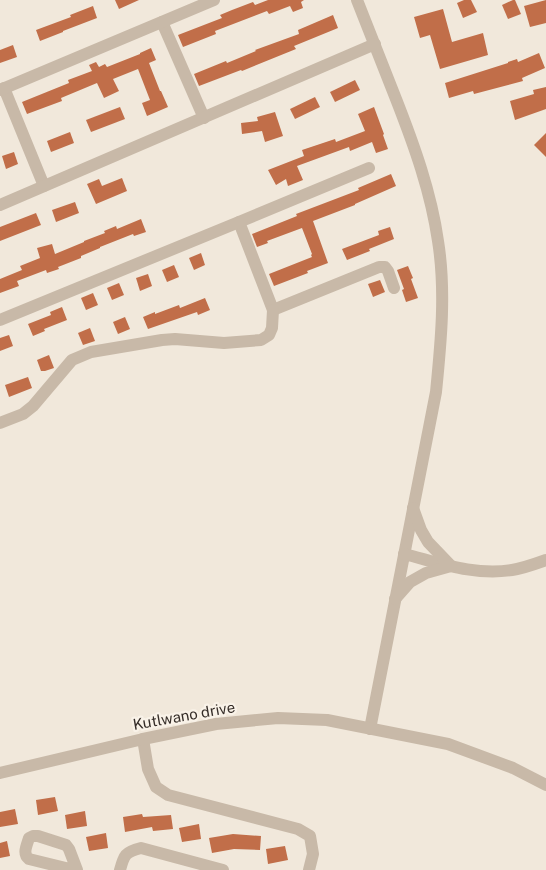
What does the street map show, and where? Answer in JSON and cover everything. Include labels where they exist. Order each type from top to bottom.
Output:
[{"type":"street","points":[[44,186],[2,89],[214,0]]},
{"type":"street","points":[[357,0],[414,147],[430,198],[438,241],[443,291],[441,346],[436,392],[370,729]]},
{"type":"street","points":[[162,22],[204,118]]},
{"type":"street","points":[[0,204],[375,44]]},
{"type":"street","points":[[0,320],[369,168]]},
{"type":"street","points":[[0,423],[23,414],[33,406],[72,360],[91,352],[162,340],[176,339],[224,343],[260,340],[269,335],[272,328],[273,310],[240,222]]},
{"type":"street","points":[[273,310],[379,267],[385,267],[388,271],[394,288]]},
{"type":"street","points":[[413,507],[421,530],[428,542],[451,566]]},
{"type":"street","points":[[404,554],[466,570],[494,572],[513,570],[546,560]]},
{"type":"street","points":[[395,599],[410,582],[418,577],[451,566]]},
{"type":"street","name":"Kutlwano drive","points":[[0,773],[143,739],[216,724],[278,718],[327,720],[448,744],[513,768],[546,785]]},
{"type":"street","points":[[143,739],[148,769],[156,787],[168,795],[298,829],[310,836],[313,854],[309,870]]},
{"type":"street","points":[[120,870],[124,857],[131,850],[141,848],[217,869]]},
{"type":"building","points":[[115,0],[139,0],[119,9]]},
{"type":"building","points":[[268,0],[304,0],[301,2],[303,8],[293,12],[290,6],[269,14],[267,11],[215,31],[216,34],[183,47],[178,35],[222,18],[220,15],[232,10],[253,2],[255,5]]},
{"type":"building","points":[[471,0],[477,12],[463,18],[457,3]]},
{"type":"building","points":[[515,0],[521,14],[508,19],[502,5]]},
{"type":"building","points":[[546,0],[546,23],[530,27],[524,6]]},
{"type":"building","points":[[93,6],[97,18],[40,41],[36,30],[71,17],[70,15]]},
{"type":"building","points":[[443,9],[452,42],[483,33],[488,55],[440,69],[430,35],[420,38],[414,17]]},
{"type":"building","points":[[333,15],[338,28],[294,46],[296,49],[199,86],[194,74],[299,34],[298,30]]},
{"type":"building","points":[[13,45],[17,57],[0,63],[0,50]]},
{"type":"building","points":[[151,48],[156,60],[149,63],[168,107],[147,116],[142,103],[150,100],[138,69],[113,79],[119,91],[104,98],[97,83],[61,98],[62,101],[27,114],[22,102],[69,83],[68,80],[92,71],[89,65],[96,62],[99,67],[105,64],[107,67]]},
{"type":"building","points":[[539,53],[545,68],[522,78],[523,81],[474,94],[473,91],[449,98],[445,83],[517,59],[518,62]]},
{"type":"building","points":[[355,80],[360,90],[335,102],[330,92]]},
{"type":"building","points":[[546,87],[546,109],[515,120],[510,101],[534,94],[533,90]]},
{"type":"building","points":[[315,97],[320,107],[295,119],[290,109]]},
{"type":"building","points":[[120,107],[125,119],[91,132],[86,120]]},
{"type":"building","points":[[374,107],[388,149],[376,153],[372,142],[350,151],[349,147],[297,166],[303,180],[288,186],[286,179],[276,185],[268,170],[304,156],[302,150],[335,139],[336,142],[365,131],[358,114]]},
{"type":"building","points":[[275,112],[283,136],[265,142],[262,131],[242,134],[241,123],[258,121],[257,117]]},
{"type":"building","points":[[70,132],[74,143],[51,152],[47,141]]},
{"type":"building","points":[[546,133],[546,157],[534,145]]},
{"type":"building","points":[[14,152],[18,164],[6,169],[2,156]]},
{"type":"building","points":[[391,174],[396,186],[355,205],[313,221],[328,263],[274,286],[269,274],[312,257],[302,228],[267,241],[268,243],[257,247],[252,234],[297,216],[296,214],[359,190],[358,188]]},
{"type":"building","points":[[122,178],[127,191],[96,204],[87,184],[99,179],[102,186]]},
{"type":"building","points":[[75,202],[79,213],[56,222],[52,210]]},
{"type":"building","points":[[36,213],[41,225],[0,241],[0,227]]},
{"type":"building","points":[[141,219],[146,232],[134,236],[133,234],[100,247],[81,256],[81,258],[58,267],[59,269],[47,273],[46,270],[17,281],[19,286],[0,293],[0,279],[22,270],[20,266],[40,258],[37,248],[52,244],[55,254],[105,233],[104,231],[116,226],[117,229]]},
{"type":"building","points":[[390,227],[394,239],[347,260],[342,249],[379,235],[378,231]]},
{"type":"building","points":[[201,253],[205,265],[194,270],[189,258]]},
{"type":"building","points":[[174,265],[179,277],[167,282],[162,270]]},
{"type":"building","points":[[408,266],[418,298],[406,302],[402,290],[404,289],[397,270]]},
{"type":"building","points":[[148,274],[152,286],[140,291],[136,278]]},
{"type":"building","points":[[380,280],[385,292],[373,297],[368,284]]},
{"type":"building","points":[[119,283],[124,295],[112,300],[107,288]]},
{"type":"building","points":[[93,293],[98,305],[86,310],[81,298]]},
{"type":"building","points":[[205,298],[210,310],[198,315],[197,312],[148,329],[143,317],[179,305],[180,308]]},
{"type":"building","points":[[62,307],[67,320],[44,329],[45,331],[33,336],[28,324],[51,315],[50,312]]},
{"type":"building","points":[[125,317],[130,329],[118,334],[113,322]]},
{"type":"building","points":[[90,328],[95,341],[83,345],[78,333]]},
{"type":"building","points":[[9,335],[13,346],[0,351],[0,338]]},
{"type":"building","points":[[49,355],[54,368],[41,371],[37,360]]},
{"type":"building","points":[[28,377],[32,388],[9,397],[5,385]]},
{"type":"building","points":[[55,797],[58,811],[38,815],[36,800]]},
{"type":"building","points":[[15,809],[18,824],[0,827],[0,812]]},
{"type":"building","points":[[85,811],[87,826],[67,829],[65,815]]},
{"type":"building","points":[[142,814],[143,817],[171,815],[173,829],[153,831],[152,827],[125,832],[123,817]]},
{"type":"building","points":[[199,824],[201,839],[182,842],[179,828]]},
{"type":"building","points":[[106,833],[108,848],[89,851],[86,837]]},
{"type":"building","points":[[233,834],[261,836],[260,850],[234,849],[212,853],[209,838]]},
{"type":"building","points":[[7,841],[10,856],[0,858],[0,843]]},
{"type":"building","points":[[285,846],[288,860],[268,864],[266,849]]}]
